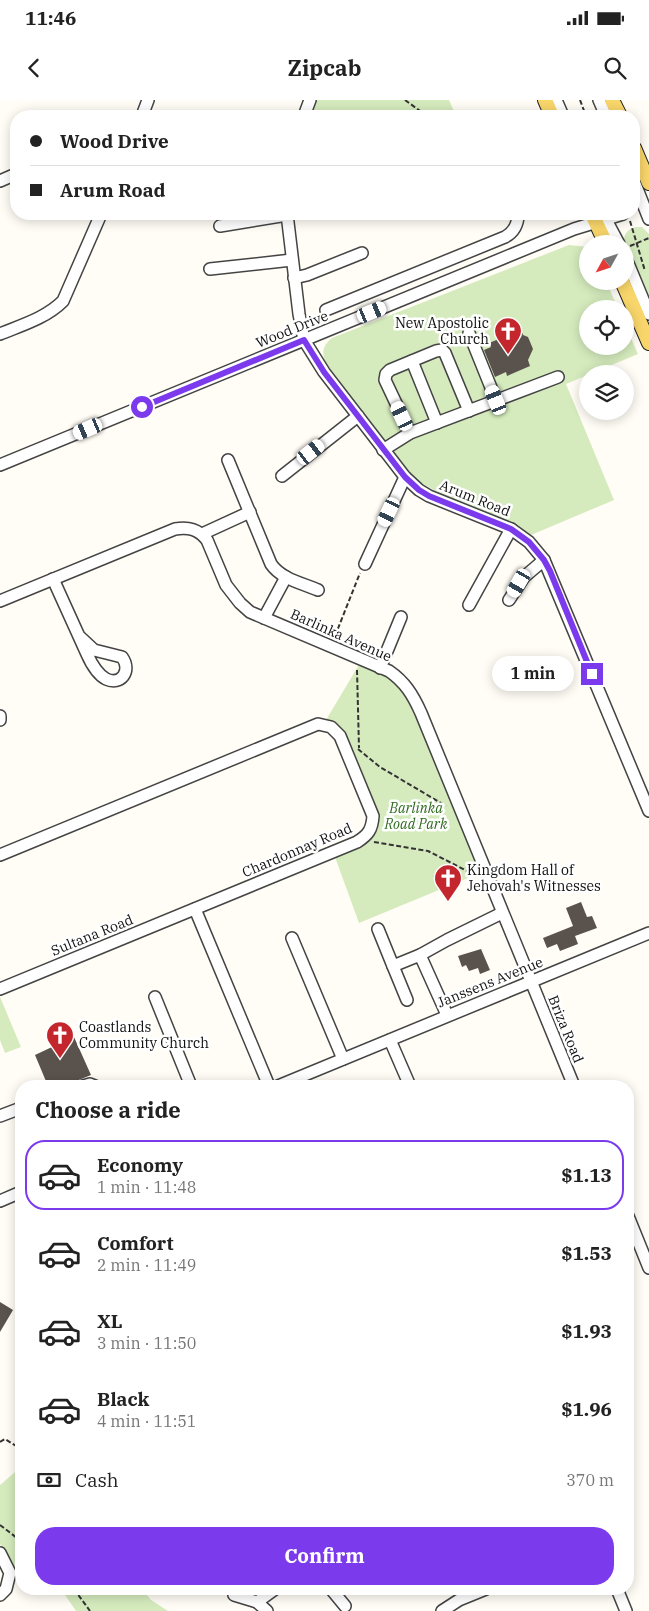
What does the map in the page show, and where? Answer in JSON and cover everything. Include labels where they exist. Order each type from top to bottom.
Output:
[{"type":"main road","points":[[640,162],[649,183]]},
{"type":"main road","points":[[600,220],[604,235]]},
{"type":"main road","points":[[626,290],[649,344]]},
{"type":"street","points":[[642,207],[649,220]]},
{"type":"street","points":[[0,334],[46,315],[56,309],[63,301],[98,220]]},
{"type":"street","points":[[220,226],[254,220]]},
{"type":"street","points":[[288,220],[294,278],[304,340]]},
{"type":"street","points":[[326,310],[510,234],[518,220]]},
{"type":"street","name":"Wood Drive","points":[[0,465],[593,220]]},
{"type":"street","points":[[601,220],[613,235]]},
{"type":"street","points":[[294,278],[307,275],[362,252]]},
{"type":"street","points":[[210,269],[292,260]]},
{"type":"street","points":[[417,274],[424,291]]},
{"type":"street","points":[[634,275],[649,314]]},
{"type":"street","points":[[469,333],[496,400]]},
{"type":"street","name":"Arum Road","points":[[304,340],[317,362],[384,450],[405,477],[419,490],[429,496],[511,529],[529,542],[544,560],[649,811]]},
{"type":"street","points":[[410,434],[385,377],[390,370],[436,351],[444,352],[469,411]]},
{"type":"street","points":[[412,361],[437,423]]},
{"type":"street","points":[[384,450],[410,434],[558,377]]},
{"type":"street","points":[[282,476],[358,416]]},
{"type":"street","points":[[228,460],[271,564],[286,577],[318,590]]},
{"type":"street","points":[[365,564],[405,477]]},
{"type":"street","points":[[0,601],[175,530],[185,527],[194,529],[202,534],[250,512]]},
{"type":"street","points":[[469,604],[511,529]]},
{"type":"street","name":"Barlinka Avenue","points":[[202,534],[207,540],[226,585],[250,612],[380,668],[398,678],[414,697],[531,982]]},
{"type":"street","points":[[509,600],[524,577],[544,560]]},
{"type":"street","points":[[264,618],[286,577]]},
{"type":"street","points":[[54,579],[79,636]]},
{"type":"street","points":[[380,668],[402,618]]},
{"type":"street","points":[[0,855],[313,725],[327,725],[335,729],[340,736]]},
{"type":"street","name":"Chardonnay Road","points":[[195,909],[362,839],[371,830],[373,816],[340,736]]},
{"type":"street","points":[[195,909],[266,1080]]},
{"type":"street","name":"Sultana Road","points":[[0,990],[195,909]]},
{"type":"street","points":[[393,966],[420,955],[502,914]]},
{"type":"street","points":[[378,929],[407,1000]]},
{"type":"street","name":"Janssens Avenue","points":[[292,1080],[649,933]]},
{"type":"street","points":[[292,938],[343,1059]]},
{"type":"street","points":[[420,955],[447,1015]]},
{"type":"street","name":"Briza Road","points":[[531,982],[572,1080]]},
{"type":"street","points":[[154,997],[189,1080]]},
{"type":"street","points":[[390,1040],[407,1080]]},
{"type":"street","points":[[0,1116],[15,1110]]},
{"type":"street","points":[[0,1201],[15,1195]]},
{"type":"street","points":[[634,1231],[649,1268]]},
{"type":"street","points":[[0,1553],[10,1573],[6,1589],[0,1595]]},
{"type":"street","points":[[234,1595],[257,1602],[267,1611]]},
{"type":"street","points":[[257,1602],[267,1595]]},
{"type":"street","points":[[336,1595],[345,1606]]},
{"type":"street","points":[[442,1611],[471,1595]]},
{"type":"street","points":[[619,1595],[626,1611]]},
{"type":"path","points":[[405,100],[419,110]]},
{"type":"path","points":[[633,228],[646,277]]},
{"type":"path","points":[[636,244],[649,238]]},
{"type":"path","points":[[332,646],[360,571],[365,564]]},
{"type":"path","points":[[351,762],[359,759],[357,666],[360,659]]},
{"type":"path","points":[[340,736],[380,767],[452,810],[459,808]]},
{"type":"path","points":[[362,839],[384,845],[428,851],[471,873],[485,872]]},
{"type":"path","points":[[0,1442],[5,1439],[15,1445]]},
{"type":"path","points":[[0,1525],[15,1536]]},
{"type":"path","points":[[78,1595],[90,1611]]},
{"type":"green space","points":[[315,100],[449,100],[453,110],[311,110]]},
{"type":"green space","points":[[642,227],[649,234],[649,307],[634,270],[634,235],[625,235],[630,229]]},
{"type":"green space","points":[[569,245],[579,246],[579,290],[610,290],[614,300],[579,300],[579,355],[634,355],[634,345],[638,354],[612,365],[579,365],[579,379],[566,384],[579,415],[579,420],[581,420],[614,500],[531,535],[517,526],[437,492],[420,482],[406,468],[326,363],[323,353],[325,346],[332,338]]},
{"type":"green space","name":"Barlinka Road Park","points":[[360,663],[393,679],[409,699],[480,873],[359,923],[335,857],[370,840],[377,830],[379,820],[377,809],[348,738],[340,727],[326,720]]},
{"type":"green space","points":[[0,997],[21,1047],[5,1053],[0,1040]]},
{"type":"green space","points":[[15,1472],[15,1567],[0,1544],[0,1485]]},
{"type":"green space","points":[[65,1595],[147,1595],[151,1600],[168,1611],[76,1611]]},
{"type":"building","name":"New Apostolic Church","points":[[521,330],[523,335],[528,337],[533,349],[528,360],[530,366],[507,376],[506,372],[495,377],[484,350],[491,347],[489,343]]},
{"type":"building","points":[[581,902],[587,917],[592,916],[597,928],[575,936],[578,944],[560,951],[557,944],[547,948],[543,938],[573,926],[566,908]]},
{"type":"building","points":[[481,949],[490,970],[480,974],[478,968],[469,971],[466,965],[462,967],[458,956]]},
{"type":"building","name":"Coastlands Community Church","points":[[64,1037],[66,1041],[74,1037],[91,1075],[79,1080],[45,1080],[35,1055],[52,1047],[51,1043]]},
{"type":"building","points":[[0,1302],[13,1310],[0,1332]]},
{"type":"place","name":"New Apostolic Church","points":[[508,355]]},
{"type":"place","name":"Kingdom Hall of Jehovah's Witnesses","points":[[448,902]]},
{"type":"place","name":"Coastlands Community Church","points":[[60,1059]]},
{"type":"route","points":[[142,407],[304,340],[324,372],[405,477],[419,490],[429,496],[511,529],[538,551],[550,571],[592,674]]}]
